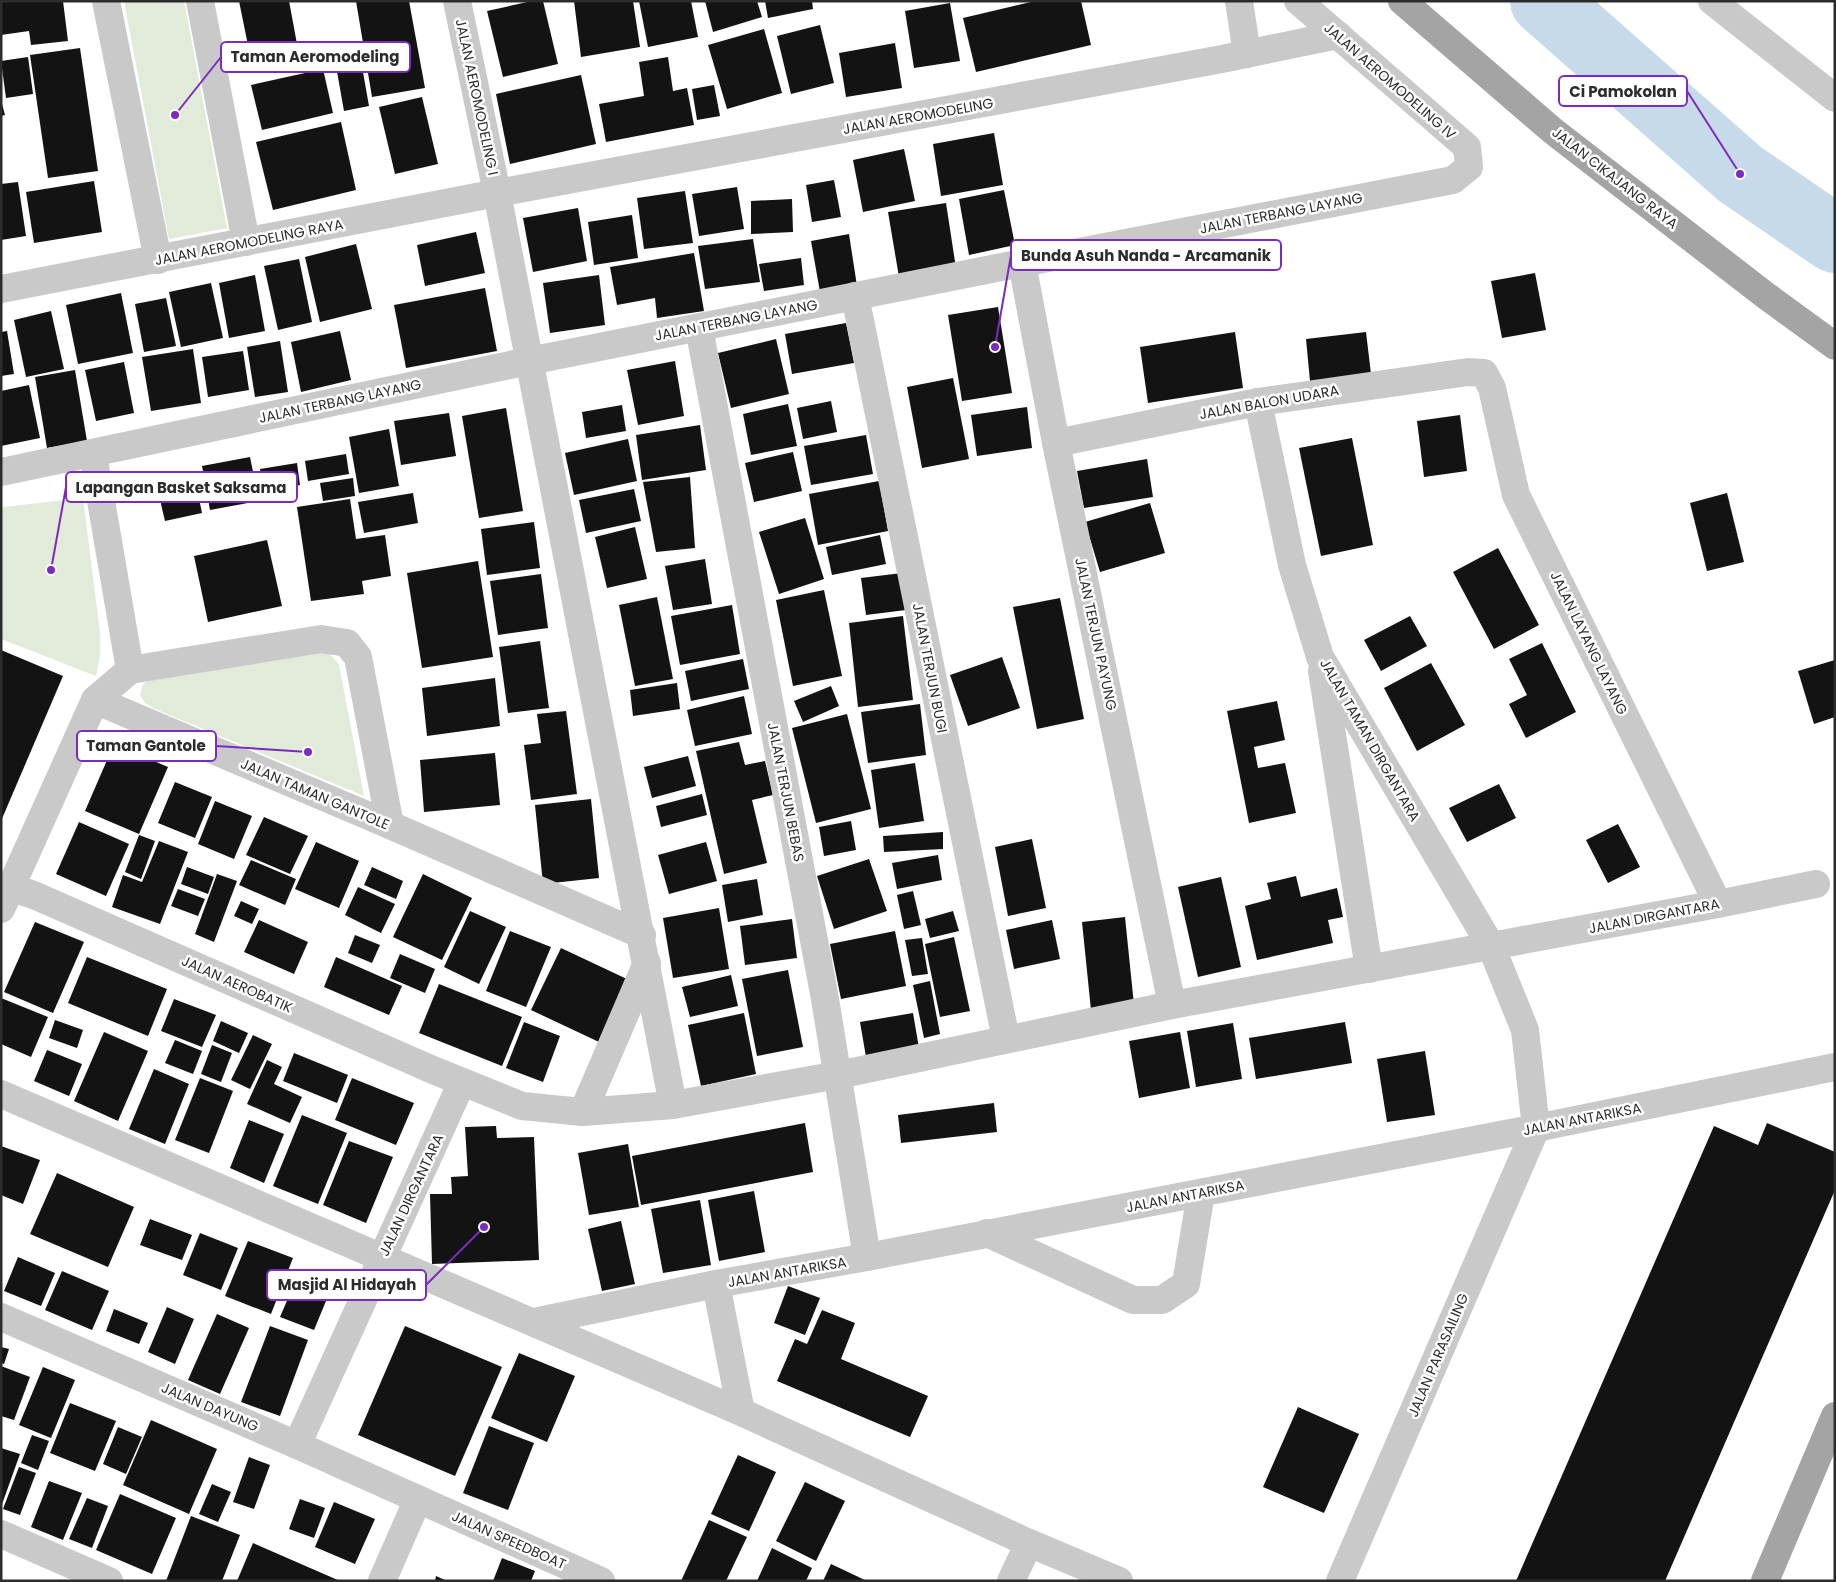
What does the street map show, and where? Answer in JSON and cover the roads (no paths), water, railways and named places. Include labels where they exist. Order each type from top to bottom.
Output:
[{"type":"main road","name":"JALAN CIKAJANG RAYA","points":[[1402,1],[1552,131],[1765,295],[1835,346]]},
{"type":"main road","points":[[1765,1581],[1835,1416]]},
{"type":"street","points":[[106,1],[158,260]]},
{"type":"street","points":[[200,1],[246,242]]},
{"type":"street","name":"JALAN AEROMODELING I","points":[[457,1],[497,193],[642,935],[673,1105]]},
{"type":"street","points":[[1238,1],[1247,54]]},
{"type":"street","name":"JALAN AEROMODELING IV","points":[[1298,1],[1467,147],[1469,167]]},
{"type":"street","points":[[1712,1],[1835,98]]},
{"type":"street","name":"JALAN AEROMODELING","points":[[497,193],[1247,54],[1338,35]]},
{"type":"street","name":"JALAN TERBANG LAYANG","points":[[1,472],[529,361],[1453,180],[1469,167]]},
{"type":"street","name":"JALAN AEROMODELING RAYA","points":[[1,290],[497,193]]},
{"type":"street","name":"JALAN TERJUN PAYUNG","points":[[1022,263],[1056,443],[1172,1005]]},
{"type":"street","name":"JALAN TERJUN BUGI","points":[[855,296],[1006,1039]]},
{"type":"street","name":"JALAN TERJUN BEBAS","points":[[699,328],[821,980],[867,1257]]},
{"type":"street","name":"JALAN BALON UDARA","points":[[1056,443],[1258,402],[1468,372],[1484,374]]},
{"type":"street","name":"JALAN LAYANG LAYANG","points":[[1484,374],[1492,388],[1516,495],[1718,904]]},
{"type":"street","name":"JALAN TAMAN DIRGANTARA","points":[[1258,402],[1292,565],[1320,657],[1491,946],[1525,1030],[1536,1128]]},
{"type":"street","points":[[93,454],[130,670]]},
{"type":"street","points":[[6,898],[95,700],[130,670],[321,638],[347,643],[358,657],[390,825]]},
{"type":"street","points":[[1320,657],[1369,969]]},
{"type":"street","name":"JALAN TAMAN GANTOLE","points":[[95,700],[390,825],[642,935]]},
{"type":"street","name":"JALAN DIRGANTARA","points":[[1006,1039],[1172,1005],[1718,904],[1816,884]]},
{"type":"street","name":"JALAN AEROBATIK","points":[[6,898],[45,900],[462,1082],[522,1106],[583,1112],[673,1105],[838,1075],[1006,1039]]},
{"type":"street","points":[[583,1112],[647,963]]},
{"type":"street","name":"JALAN ANTARIKSA","points":[[534,1322],[716,1284],[867,1257],[1536,1128],[1835,1067]]},
{"type":"street","name":"JALAN DIRGANTARA","points":[[297,1445],[462,1082]]},
{"type":"street","points":[[1,1094],[741,1412],[1029,1544],[1119,1581]]},
{"type":"street","name":"JALAN PARASAILING","points":[[1340,1581],[1536,1128]]},
{"type":"street","points":[[987,1233],[1133,1300],[1162,1300],[1186,1284],[1201,1193]]},
{"type":"street","points":[[716,1284],[741,1412]]},
{"type":"street","name":"JALAN DAYUNG","points":[[1,1317],[418,1499]]},
{"type":"street","points":[[382,1581],[418,1499]]},
{"type":"street","name":"JALAN SPEEDBOAT","points":[[418,1499],[601,1581]]},
{"type":"street","points":[[1,1534],[109,1581]]},
{"type":"street","points":[[1012,1581],[1029,1544]]},
{"type":"waterway","points":[[1544,1],[1740,174],[1835,239]]},
{"type":"place","name":"Taman Aeromodeling","points":[[175,115]]},
{"type":"place","name":"Ci Pamokolan","points":[[1740,174]]},
{"type":"place","name":"Bunda Asuh Nanda - Arcamanik","points":[[995,347]]},
{"type":"place","name":"Lapangan Basket Saksama","points":[[51,570]]},
{"type":"place","name":"Taman Gantole","points":[[308,752]]},
{"type":"place","name":"Masjid Al Hidayah","points":[[484,1227]]}]
